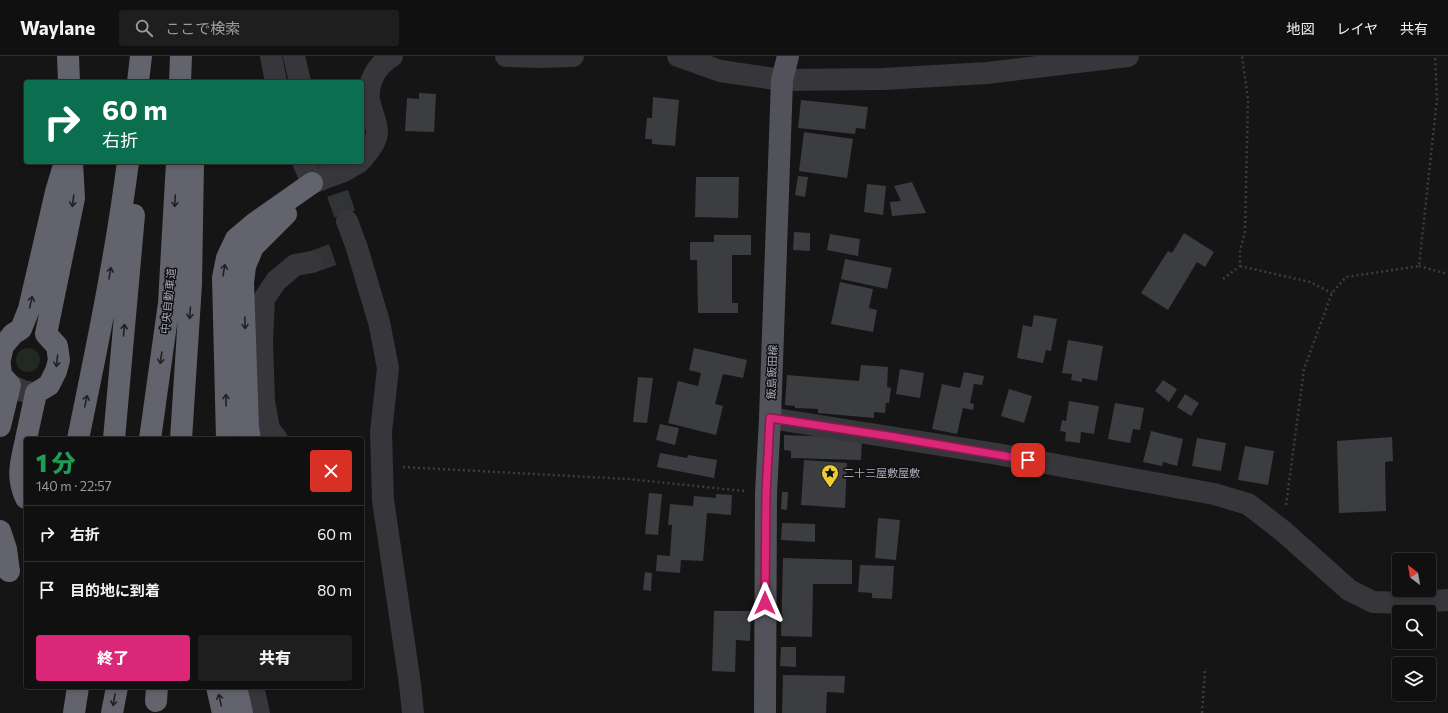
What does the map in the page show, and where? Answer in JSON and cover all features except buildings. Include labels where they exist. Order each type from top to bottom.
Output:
[{"type":"highway","points":[[68,56],[69,80]]},
{"type":"highway","points":[[138,80],[143,56]]},
{"type":"highway","points":[[142,80],[143,56]]},
{"type":"highway","points":[[180,80],[181,56]]},
{"type":"highway","points":[[191,56],[192,80]]},
{"type":"highway","points":[[0,358],[3,346],[13,334],[21,329],[29,309],[56,192],[64,164]]},
{"type":"highway","points":[[27,437],[36,393],[49,385],[56,371],[59,360],[57,346],[46,334],[74,198],[72,164]]},
{"type":"highway","points":[[78,437],[101,326],[123,205],[128,164]]},
{"type":"highway","points":[[114,437],[138,164]]},
{"type":"highway","name":"中央自動車道","points":[[150,437],[169,303],[177,164]]},
{"type":"highway","points":[[181,437],[192,284],[193,164]]},
{"type":"highway","points":[[227,437],[223,278],[226,258],[236,239],[255,223],[312,183]]},
{"type":"highway","points":[[250,437],[248,428],[243,283],[245,266],[253,247],[266,232],[281,221],[312,183]]},
{"type":"highway","points":[[0,365],[1,374],[10,385],[0,426]]},
{"type":"highway","points":[[24,449],[19,471],[24,494]]},
{"type":"highway","points":[[0,531],[6,549],[9,571]]},
{"type":"highway","points":[[74,713],[78,689]]},
{"type":"highway","points":[[112,713],[117,689]]},
{"type":"highway","points":[[217,689],[223,713]]},
{"type":"highway","points":[[236,689],[242,713]]},
{"type":"main road","name":"飯島飯田線","points":[[765,713],[766,493],[782,80],[788,56]]},
{"type":"street","points":[[271,56],[276,80]]},
{"type":"street","points":[[294,56],[300,80]]},
{"type":"street","points":[[364,157],[371,149],[377,134],[369,99],[370,83],[376,71],[384,61],[392,56]]},
{"type":"street","points":[[506,56],[573,56]]},
{"type":"street","points":[[678,56],[720,71],[782,80],[882,79],[987,73],[1128,56]]},
{"type":"street","points":[[304,164],[312,183],[344,171],[356,164]]},
{"type":"street","points":[[347,221],[350,249],[379,322],[388,368],[381,432],[383,500],[413,713]]},
{"type":"street","points":[[275,437],[269,429],[264,401],[262,341],[264,299],[276,281],[295,265],[312,262]]},
{"type":"street","points":[[21,329],[46,334]]},
{"type":"street","points":[[10,385],[23,391],[36,393]]},
{"type":"street","points":[[770,418],[997,454],[1214,494],[1248,504],[1283,531],[1349,590],[1373,602],[1406,604],[1448,600]]},
{"type":"street","points":[[253,689],[259,713]]},
{"type":"path","points":[[1240,266],[1240,250],[1245,232],[1248,100],[1242,56]]},
{"type":"path","points":[[1419,266],[1437,99],[1435,56]]},
{"type":"path","points":[[1223,279],[1240,266]]},
{"type":"path","points":[[1240,266],[1310,282],[1332,293]]},
{"type":"path","points":[[1283,531],[1304,369],[1332,293],[1346,277],[1419,266],[1448,274]]},
{"type":"path","points":[[382,466],[627,479],[766,493]]},
{"type":"path","points":[[1202,713],[1205,668]]},
{"type":"shaded area","points":[[28,348],[33,349],[39,355],[39,365],[33,371],[28,372],[23,371],[17,365],[16,360],[17,355],[23,349]]},
{"type":"tunnel","points":[[328,164],[347,221]]},
{"type":"tunnel","points":[[312,262],[343,251]]},
{"type":"place","name":"二十三屋敷屋敷","points":[[830,488]]},
{"type":"route","points":[[765,603],[766,493],[770,418],[1028,460]]}]
